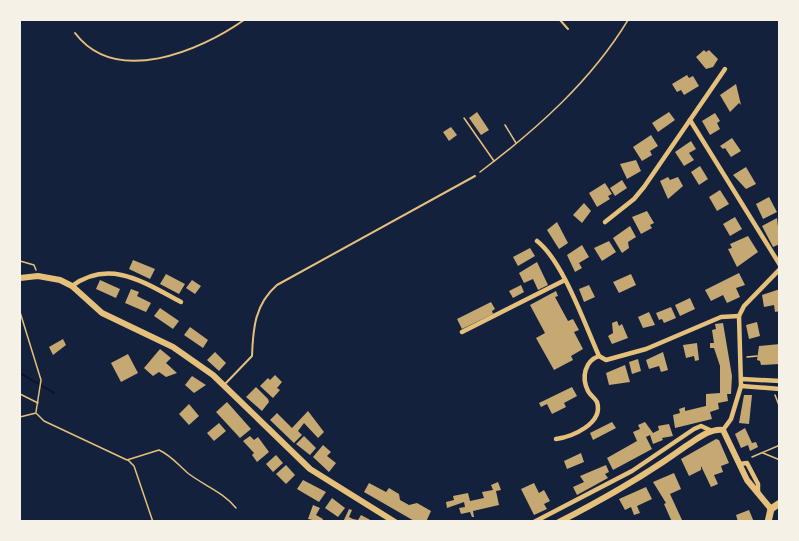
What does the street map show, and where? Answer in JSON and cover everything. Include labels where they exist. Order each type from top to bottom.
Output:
[{"type":"main road","points":[[768,522],[771,509],[780,503]]},
{"type":"street","points":[[605,222],[634,199],[725,69]]},
{"type":"street","points":[[559,522],[641,478],[712,431],[723,430],[731,419],[741,386],[739,316],[744,306],[780,267],[690,120]]},
{"type":"street","points":[[537,241],[543,246],[565,280],[599,356],[606,360],[646,349],[721,317],[739,316]]},
{"type":"street","points":[[72,286],[97,274],[119,273],[181,302]]},
{"type":"street","points":[[20,278],[38,276],[60,280],[72,286],[102,313],[172,347],[224,385],[310,470],[395,522]]},
{"type":"street","points":[[462,332],[565,280]]},
{"type":"street","points":[[556,439],[567,438],[593,420],[597,403],[587,390],[585,367],[587,362],[599,356]]},
{"type":"street","points":[[741,379],[780,381]]},
{"type":"street","points":[[741,386],[776,388]]},
{"type":"street","points":[[534,522],[632,471],[694,429],[701,426],[712,431]]},
{"type":"street","points":[[723,430],[758,494],[771,509]]},
{"type":"lane","points":[[75,33],[82,43],[99,56],[125,60],[153,59],[204,44],[244,20]]},
{"type":"lane","points":[[560,20],[568,29]]},
{"type":"lane","points":[[224,385],[252,356],[253,327],[260,305],[277,285],[475,176]]},
{"type":"path","points":[[475,176],[517,144],[582,82],[609,50],[628,20]]},
{"type":"path","points":[[464,118],[494,161]]},
{"type":"path","points":[[505,125],[517,144]]},
{"type":"path","points":[[20,261],[34,265],[38,276]]},
{"type":"path","points":[[20,312],[41,380],[36,413]]},
{"type":"path","points":[[741,357],[757,356]]},
{"type":"path","points":[[776,388],[780,408]]},
{"type":"path","points":[[20,394],[38,403]]},
{"type":"path","points":[[20,417],[36,413]]},
{"type":"path","points":[[36,413],[44,421],[127,460],[134,466],[153,522]]},
{"type":"path","points":[[751,458],[780,445]]},
{"type":"path","points":[[127,460],[159,450],[168,454],[197,479],[221,493],[236,508]]},
{"type":"path","points":[[763,453],[780,460]]},
{"type":"building","points":[[704,50],[706,52],[709,50],[718,59],[713,67],[706,69],[696,57]]},
{"type":"building","points":[[687,75],[689,78],[693,76],[699,86],[684,95],[681,90],[677,92],[672,84]]},
{"type":"building","points":[[736,84],[741,105],[739,103],[730,112],[720,95]]},
{"type":"building","points":[[477,112],[489,130],[481,135],[469,118]]},
{"type":"building","points":[[669,112],[675,120],[658,132],[652,123]]},
{"type":"building","points":[[715,113],[720,121],[717,123],[720,129],[710,135],[702,121]]},
{"type":"building","points":[[451,127],[457,135],[449,141],[443,132]]},
{"type":"building","points":[[651,135],[658,146],[650,151],[652,155],[642,161],[633,147]]},
{"type":"building","points":[[732,138],[741,151],[731,157],[725,148],[720,146]]},
{"type":"building","points":[[691,141],[696,149],[689,153],[694,160],[684,166],[675,152]]},
{"type":"building","points":[[636,160],[641,171],[627,179],[620,164]]},
{"type":"building","points":[[700,166],[708,179],[699,185],[691,172]]},
{"type":"building","points":[[746,167],[756,184],[746,189],[733,175]]},
{"type":"building","points":[[668,177],[670,180],[678,177],[683,186],[668,199],[660,181]]},
{"type":"building","points":[[622,180],[627,188],[615,196],[610,188]]},
{"type":"building","points":[[605,183],[612,194],[608,196],[610,199],[597,207],[589,193]]},
{"type":"building","points":[[720,190],[729,204],[717,211],[709,197]]},
{"type":"building","points":[[769,197],[777,212],[763,219],[756,204]]},
{"type":"building","points":[[584,203],[591,211],[582,223],[573,215]]},
{"type":"building","points":[[647,211],[654,223],[650,225],[652,228],[641,234],[632,217]]},
{"type":"building","points":[[735,217],[742,229],[730,236],[723,224]]},
{"type":"building","points":[[777,218],[780,244],[773,247],[762,226]]},
{"type":"building","points":[[557,222],[568,243],[559,249],[547,230]]},
{"type":"building","points":[[630,226],[636,237],[628,242],[629,248],[622,253],[613,238]]},
{"type":"building","points":[[748,236],[758,252],[737,267],[728,249],[732,248],[730,244]]},
{"type":"building","points":[[609,241],[616,252],[602,261],[594,248]]},
{"type":"building","points":[[582,245],[589,257],[579,263],[582,268],[575,272],[567,255]]},
{"type":"building","points":[[530,248],[535,256],[518,266],[513,257]]},
{"type":"building","points":[[133,260],[155,269],[150,279],[129,269]]},
{"type":"building","points":[[537,262],[548,285],[538,290],[533,279],[524,283],[519,273]]},
{"type":"building","points":[[739,273],[745,285],[736,288],[740,297],[727,303],[723,295],[711,301],[705,290]]},
{"type":"building","points":[[166,274],[185,284],[179,294],[160,284]]},
{"type":"building","points":[[631,274],[636,285],[619,293],[613,282]]},
{"type":"building","points":[[100,280],[120,289],[116,298],[96,289]]},
{"type":"building","points":[[192,280],[201,286],[195,294],[186,288]]},
{"type":"building","points":[[521,285],[524,292],[513,298],[509,291]]},
{"type":"building","points":[[589,285],[595,297],[584,302],[579,289]]},
{"type":"building","points":[[131,289],[139,292],[137,296],[151,303],[146,312],[125,303]]},
{"type":"building","points":[[780,289],[780,311],[775,312],[774,305],[764,307],[762,295]]},
{"type":"building","points":[[556,291],[558,296],[555,297],[568,321],[573,319],[579,330],[574,332],[583,349],[571,356],[573,360],[554,370],[536,338],[545,333],[530,305]]},
{"type":"building","points":[[690,298],[695,309],[680,316],[675,305]]},
{"type":"building","points":[[491,302],[495,309],[492,311],[493,314],[462,329],[457,319]]},
{"type":"building","points":[[671,307],[676,318],[664,323],[662,319],[659,320],[656,313]]},
{"type":"building","points":[[160,308],[179,321],[173,329],[154,316]]},
{"type":"building","points":[[649,312],[655,325],[643,328],[638,317]]},
{"type":"building","points":[[617,321],[619,326],[622,324],[628,338],[612,344],[608,336],[613,333],[612,323]]},
{"type":"building","points":[[757,322],[760,336],[749,339],[746,325]]},
{"type":"building","points":[[723,323],[732,376],[731,394],[727,394],[728,401],[718,403],[719,409],[710,412],[712,419],[675,428],[673,415],[680,413],[679,409],[685,407],[685,411],[706,406],[706,394],[720,393],[720,366],[714,348],[710,348],[710,343],[714,343],[712,330],[716,329],[715,324]]},
{"type":"building","points":[[190,327],[208,340],[203,348],[184,335]]},
{"type":"building","points":[[63,339],[66,345],[53,355],[49,347]]},
{"type":"building","points":[[697,343],[699,360],[695,361],[694,356],[686,358],[683,345]]},
{"type":"building","points":[[780,344],[780,364],[761,365],[757,360],[759,346]]},
{"type":"building","points":[[160,349],[171,358],[166,363],[177,373],[166,377],[159,372],[153,376],[144,368]]},
{"type":"building","points":[[215,352],[226,363],[219,371],[207,360]]},
{"type":"building","points":[[663,352],[668,370],[661,372],[659,366],[649,369],[646,360]]},
{"type":"building","points":[[128,354],[138,373],[121,382],[111,363]]},
{"type":"building","points":[[638,359],[641,371],[632,374],[629,362]]},
{"type":"building","points":[[625,365],[630,382],[609,385],[606,373]]},
{"type":"building","points":[[275,375],[282,382],[277,388],[280,390],[273,398],[260,386]]},
{"type":"building","points":[[192,376],[206,385],[194,393],[185,385]]},
{"type":"building","points":[[256,387],[269,402],[262,411],[246,397]]},
{"type":"building","points":[[572,387],[577,396],[564,403],[566,407],[552,414],[547,404],[541,407],[539,403]]},
{"type":"building","points":[[744,395],[752,395],[749,424],[739,423]]},
{"type":"building","points":[[227,402],[251,429],[240,438],[216,412]]},
{"type":"building","points":[[189,404],[199,416],[189,425],[179,414]]},
{"type":"building","points":[[308,411],[324,432],[318,438],[304,423],[298,431],[302,435],[294,443],[270,420],[277,413],[292,428]]},
{"type":"building","points":[[612,422],[616,428],[593,440],[590,433]]},
{"type":"building","points":[[645,422],[653,433],[659,430],[658,426],[669,424],[673,436],[662,438],[663,440],[653,444],[650,435],[646,437],[652,449],[613,470],[607,458],[637,441],[633,432],[640,429],[638,425]]},
{"type":"building","points":[[219,423],[226,431],[214,441],[207,433]]},
{"type":"building","points":[[745,428],[752,443],[756,442],[758,447],[750,451],[748,445],[741,448],[735,434]]},
{"type":"building","points":[[250,436],[254,440],[258,437],[269,452],[257,462],[252,455],[254,453],[243,441]]},
{"type":"building","points":[[304,436],[316,448],[310,455],[296,444]]},
{"type":"building","points":[[716,439],[719,440],[729,463],[721,466],[723,472],[714,475],[718,484],[711,487],[701,466],[701,470],[689,476],[681,459]]},
{"type":"building","points":[[323,445],[331,452],[327,456],[336,463],[329,472],[313,457]]},
{"type":"building","points":[[581,453],[584,462],[567,469],[564,461]]},
{"type":"building","points":[[276,455],[283,463],[273,472],[266,464]]},
{"type":"building","points":[[286,465],[295,475],[286,484],[276,474]]},
{"type":"building","points":[[606,465],[609,472],[605,474],[608,478],[577,495],[573,487],[584,482],[580,476]]},
{"type":"building","points":[[674,473],[681,489],[670,494],[682,520],[680,522],[672,522],[664,504],[666,503],[653,482]]},
{"type":"building","points":[[303,480],[326,492],[319,502],[297,489]]},
{"type":"building","points":[[498,482],[501,490],[496,491],[499,505],[473,511],[474,517],[470,512],[461,514],[459,508],[465,507],[464,502],[447,508],[446,502],[454,500],[453,496],[468,493],[470,501],[484,498],[482,492],[493,490],[491,485]]},
{"type":"building","points":[[369,483],[386,492],[389,488],[399,494],[400,500],[409,505],[417,503],[431,511],[426,522],[416,522],[364,492]]},
{"type":"building","points":[[534,483],[539,493],[544,490],[550,501],[544,504],[547,509],[534,515],[521,489]]},
{"type":"building","points":[[646,487],[652,499],[637,506],[640,513],[634,515],[631,507],[625,510],[619,499]]},
{"type":"building","points":[[332,498],[345,508],[338,517],[325,508]]},
{"type":"building","points":[[313,505],[320,508],[316,515],[323,519],[322,522],[308,519]]},
{"type":"building","points":[[349,509],[352,510],[349,517],[358,520],[361,515],[374,522],[343,522]]},
{"type":"building","points":[[749,510],[754,522],[738,522],[736,515]]},
{"type":"waterway","points":[[20,373],[54,393]]}]
